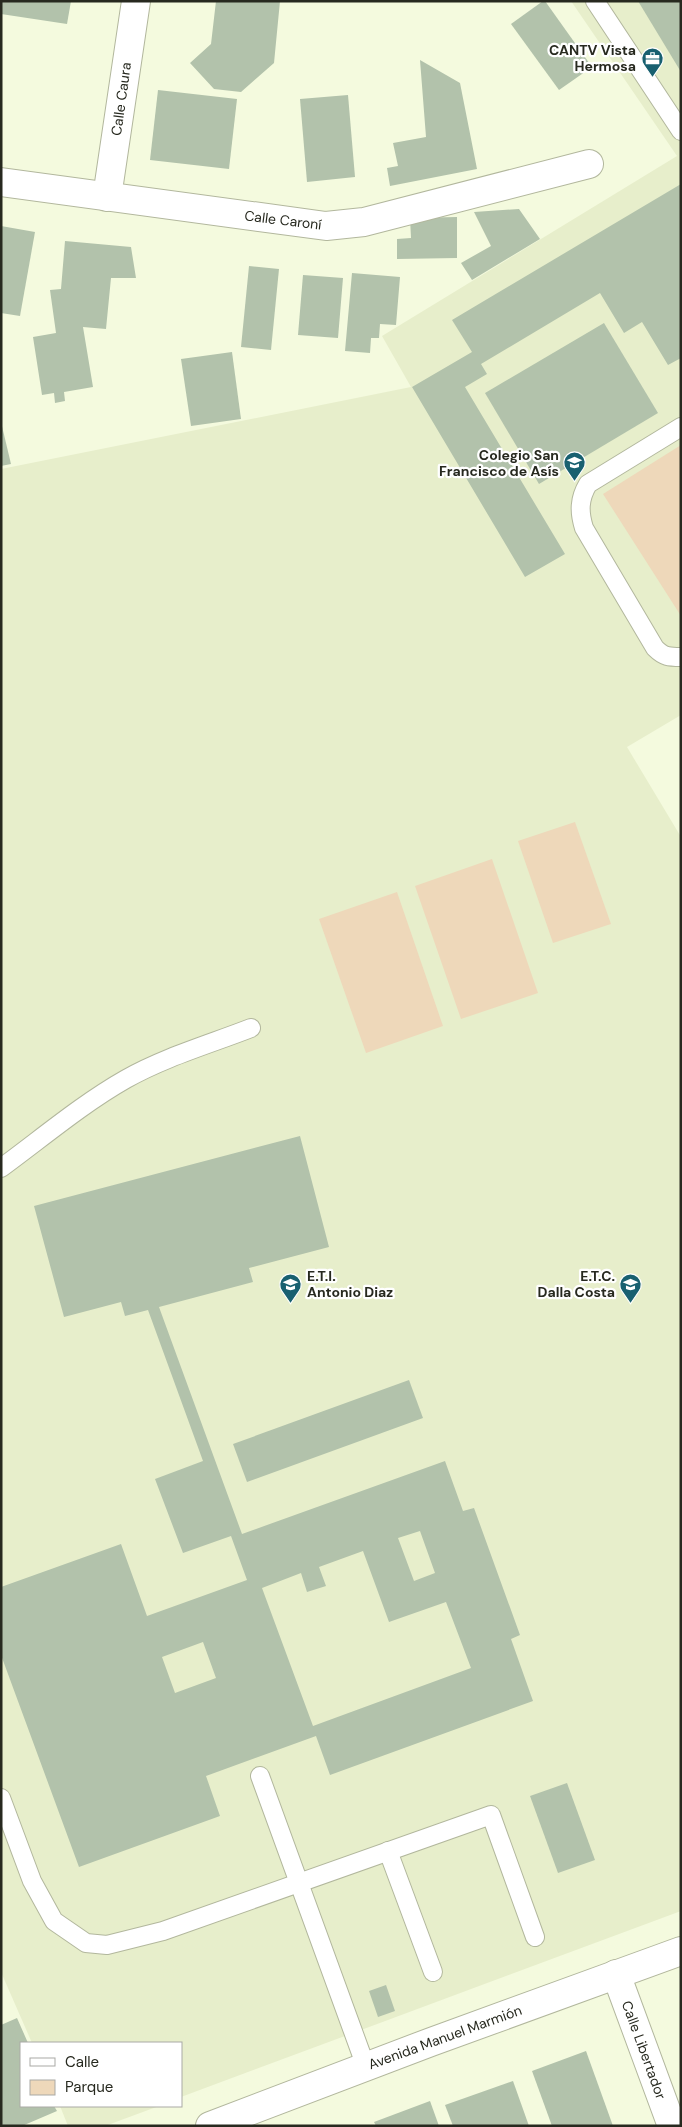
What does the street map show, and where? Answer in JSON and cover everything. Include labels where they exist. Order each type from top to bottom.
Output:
[{"type":"street","name":"Calle Caura","points":[[107,197],[136,1]]},
{"type":"street","name":"Calle Caroní","points":[[1,182],[326,226],[364,222],[589,164]]},
{"type":"street","name":"Avenida Manuel Marmión","points":[[210,2126],[681,1951]]},
{"type":"street","name":"Calle Libertador","points":[[616,1974],[672,2126]]},
{"type":"lane","points":[[595,1],[681,131]]},
{"type":"lane","points":[[681,427],[588,484],[582,493],[580,515],[584,528],[655,648],[662,655],[670,658],[681,656]]},
{"type":"lane","points":[[1,1168],[94,1098],[128,1078],[163,1062],[251,1028]]},
{"type":"lane","points":[[260,1776],[366,2067]]},
{"type":"lane","points":[[1,1798],[32,1880],[54,1921],[86,1943],[107,1945],[127,1942],[163,1931],[491,1815],[535,1938]]},
{"type":"lane","points":[[388,1851],[433,1972]]},
{"type":"shaded area","name":"E.T.I. Antonio Diaz","points":[[571,1],[681,1],[681,715],[627,747],[681,837],[681,1911],[182,2097],[182,2042],[32,2042],[1,1972],[1,469],[411,387],[382,336],[677,156]]},
{"type":"shaded area","points":[[60,2107],[156,2107],[105,2126],[68,2126]]},
{"type":"green space","points":[[681,445],[681,616],[603,494]]},
{"type":"green space","points":[[575,822],[611,924],[553,943],[518,841]]},
{"type":"green space","points":[[492,859],[538,993],[461,1019],[415,886]]},
{"type":"green space","points":[[397,892],[443,1026],[366,1053],[319,919]]},
{"type":"building","points":[[1,1],[71,1],[67,24],[1,14]]},
{"type":"building","points":[[216,1],[280,1],[274,63],[241,92],[214,89],[190,63],[211,44]]},
{"type":"building","points":[[545,1],[592,67],[559,90],[511,24]]},
{"type":"building","points":[[638,1],[681,1],[681,72]]},
{"type":"building","points":[[420,60],[460,83],[477,169],[390,186],[387,168],[398,166],[393,143],[426,137]]},
{"type":"building","points":[[158,90],[237,99],[229,169],[150,160]]},
{"type":"building","points":[[348,95],[355,177],[307,182],[300,99]]},
{"type":"building","points":[[681,184],[681,358],[668,365],[642,322],[624,333],[600,293],[481,364],[487,374],[465,387],[565,554],[525,577],[412,387],[472,352],[452,320]]},
{"type":"building","points":[[519,209],[540,239],[472,280],[461,263],[491,246],[474,212]]},
{"type":"building","points":[[457,217],[457,258],[397,259],[397,239],[411,238],[410,218]]},
{"type":"building","points":[[1,226],[35,232],[20,316],[1,313]]},
{"type":"building","points":[[65,241],[131,247],[136,278],[111,278],[106,329],[83,327],[93,387],[64,392],[65,401],[55,403],[54,393],[42,395],[33,337],[56,333],[50,290],[61,289]]},
{"type":"building","points":[[249,266],[279,269],[271,350],[241,347]]},
{"type":"building","points":[[352,273],[400,277],[396,325],[380,324],[379,338],[371,338],[370,353],[345,351]]},
{"type":"building","points":[[303,275],[343,278],[338,338],[298,335]]},
{"type":"building","points":[[604,323],[658,413],[539,484],[485,393]]},
{"type":"building","points":[[232,352],[241,419],[191,426],[181,359]]},
{"type":"building","points":[[1,422],[11,464],[1,466]]},
{"type":"building","points":[[300,1136],[329,1247],[249,1268],[253,1282],[159,1307],[242,1534],[445,1461],[463,1511],[474,1508],[520,1635],[511,1639],[533,1701],[330,1775],[316,1736],[206,1776],[220,1816],[79,1867],[1,1655],[1,1587],[121,1544],[147,1616],[247,1580],[231,1536],[183,1553],[155,1479],[203,1461],[148,1310],[125,1316],[121,1302],[64,1317],[34,1206]],"holes":[[[420,1531],[435,1573],[414,1581],[398,1538]],[[363,1551],[389,1622],[446,1602],[471,1668],[313,1726],[262,1588],[301,1573],[307,1592],[326,1586],[319,1567]],[[203,1642],[216,1678],[175,1693],[162,1657]]]},
{"type":"building","points":[[409,1380],[423,1418],[247,1482],[233,1444]]},
{"type":"building","points":[[567,1783],[595,1860],[558,1873],[530,1796]]},
{"type":"building","points":[[386,1985],[395,2011],[378,2017],[369,1991]]},
{"type":"building","points":[[17,2018],[28,2042],[20,2042],[20,2107],[55,2107],[57,2111],[22,2126],[3,2126],[1,2122],[1,2025]]},
{"type":"building","points":[[586,2051],[613,2126],[552,2126],[532,2071]]},
{"type":"building","points":[[513,2081],[529,2126],[453,2126],[445,2105]]},
{"type":"building","points":[[430,2101],[439,2126],[376,2126],[374,2122]]},
{"type":"place","name":"CANTV Vista Hermosa","points":[[652,77]]},
{"type":"place","name":"Colegio San Francisco de Asís","points":[[575,482]]},
{"type":"place","name":"E.T.I. Antonio Diaz","points":[[291,1303]]},
{"type":"place","name":"E.T.C. Dalla Costa","points":[[631,1303]]}]
